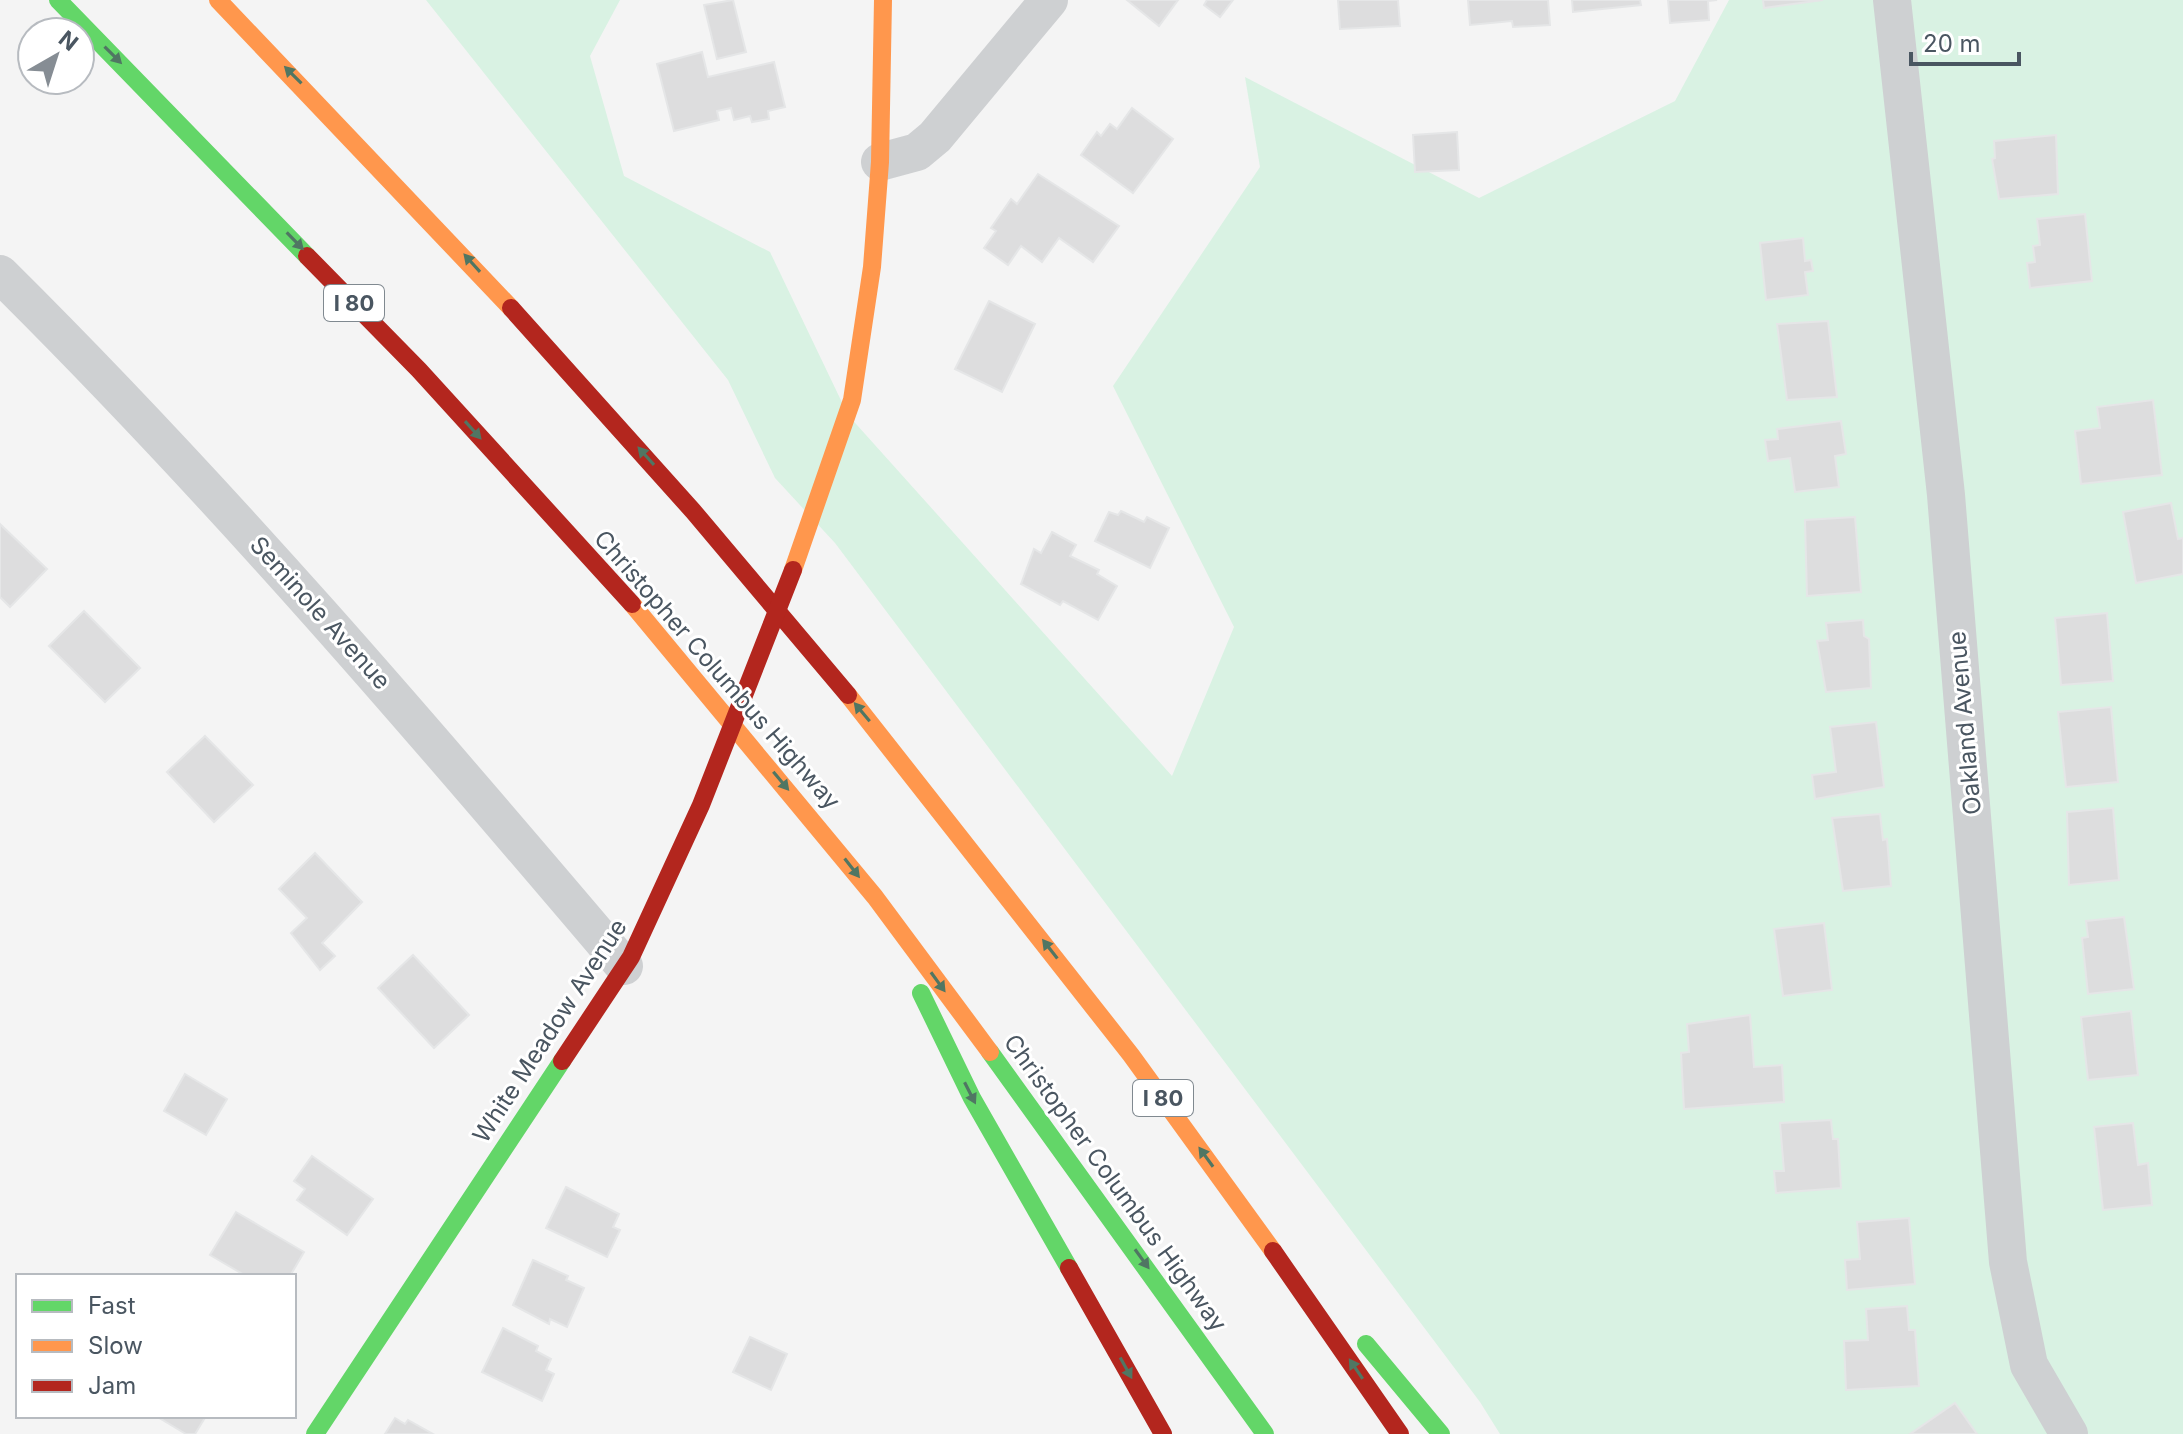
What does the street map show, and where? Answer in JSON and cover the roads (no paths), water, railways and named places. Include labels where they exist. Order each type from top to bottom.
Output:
[{"type":"main road","name":"Christopher Columbus Highway","points":[[58,0],[419,370],[641,614],[875,897],[1107,1211],[1265,1434]]},
{"type":"main road","name":"I 80","points":[[218,0],[431,219],[698,514],[912,772],[1118,1036],[1400,1434]]},
{"type":"main road","name":"White Meadow Avenue","points":[[315,1434],[624,966],[701,805],[800,551],[852,400],[872,267],[880,162],[883,0]]},
{"type":"main road","points":[[875,897],[972,1098],[1163,1434]]},
{"type":"main road","points":[[1247,1214],[1411,1394],[1441,1434]]},
{"type":"street","points":[[880,162],[917,152],[935,137],[1049,0]]},
{"type":"street","name":"Oakland Avenue","points":[[1892,0],[1946,495],[2008,1262],[2029,1365],[2069,1434]]},
{"type":"street","name":"Seminole Avenue","points":[[0,274],[197,474],[406,709],[624,966]]}]
